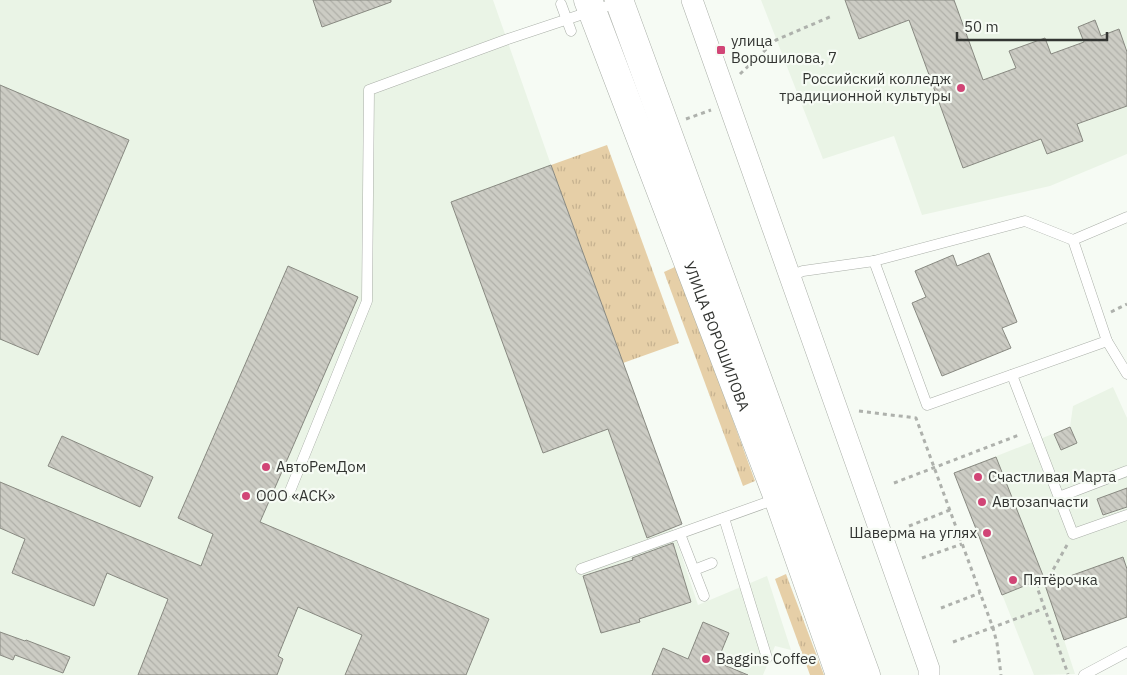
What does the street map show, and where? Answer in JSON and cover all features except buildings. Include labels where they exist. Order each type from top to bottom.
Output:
[{"type":"street","points":[[692,0],[929,669],[929,675]]},
{"type":"street","name":"УЛИЦА ВОРОШИЛОВА","points":[[621,1],[788,495],[840,675]]},
{"type":"street","name":"УЛИЦА ВОРОШИЛОВА","points":[[582,10],[866,675]]},
{"type":"lane","points":[[290,491],[367,301],[370,90],[582,10],[621,1]]},
{"type":"lane","points":[[561,4],[582,10]]},
{"type":"lane","points":[[571,31],[582,10]]},
{"type":"lane","points":[[790,276],[803,271],[874,261],[1025,221],[1073,240],[1127,217]]},
{"type":"lane","points":[[1073,240],[1107,341],[1127,374]]},
{"type":"lane","points":[[874,261],[927,405],[1107,341]]},
{"type":"lane","points":[[1012,375],[1073,534],[1127,515]]},
{"type":"lane","points":[[1059,497],[1127,471]]},
{"type":"lane","points":[[581,569],[788,495]]},
{"type":"lane","points":[[724,518],[767,658]]},
{"type":"lane","points":[[680,534],[704,596]]},
{"type":"lane","points":[[694,570],[712,563]]},
{"type":"lane","points":[[1084,675],[1127,652]]},
{"type":"path","points":[[734,80],[776,40],[832,16]]},
{"type":"path","points":[[681,121],[718,107]]},
{"type":"path","points":[[851,410],[916,418],[993,628],[1001,675]]},
{"type":"path","points":[[894,483],[1033,430]]},
{"type":"path","points":[[909,526],[950,510]]},
{"type":"path","points":[[1069,675],[1037,587],[1049,578],[1073,534]]},
{"type":"path","points":[[922,558],[962,544]]},
{"type":"path","points":[[941,608],[980,593]]},
{"type":"path","points":[[953,642],[1045,608]]},
{"type":"shaded area","points":[[0,0],[493,0],[551,165],[698,605],[767,576],[791,650],[775,646],[763,675],[0,675]]},
{"type":"shaded area","name":"Российский колледж традиционной культуры","points":[[761,0],[1127,0],[1127,154],[1050,186],[922,215],[894,136],[823,159]]},
{"type":"shaded area","points":[[1113,387],[1127,418],[1127,617],[1064,640],[1075,674],[1034,675],[954,473],[1070,427],[1073,406]]},
{"type":"green space","points":[[607,145],[679,343],[623,363],[551,165]]},
{"type":"green space","points":[[677,266],[755,481],[743,486],[664,272]]},
{"type":"green space","points":[[786,574],[824,675],[810,675],[775,579]]},
{"type":"place","name":"улица Ворошилова, 7","points":[[721,50]]},
{"type":"place","name":"Российский колледж традиционной культуры","points":[[961,88]]},
{"type":"place","name":"АвтоРемДом","points":[[266,467]]},
{"type":"place","name":"Счастливая Марта","points":[[978,477]]},
{"type":"place","name":"ООО «АСК»","points":[[246,496]]},
{"type":"place","name":"Автозапчасти","points":[[982,502]]},
{"type":"place","name":"Шаверма на углях","points":[[987,533]]},
{"type":"place","name":"Пятёрочка","points":[[1013,580]]},
{"type":"place","name":"Baggins Coffee","points":[[706,659]]}]
